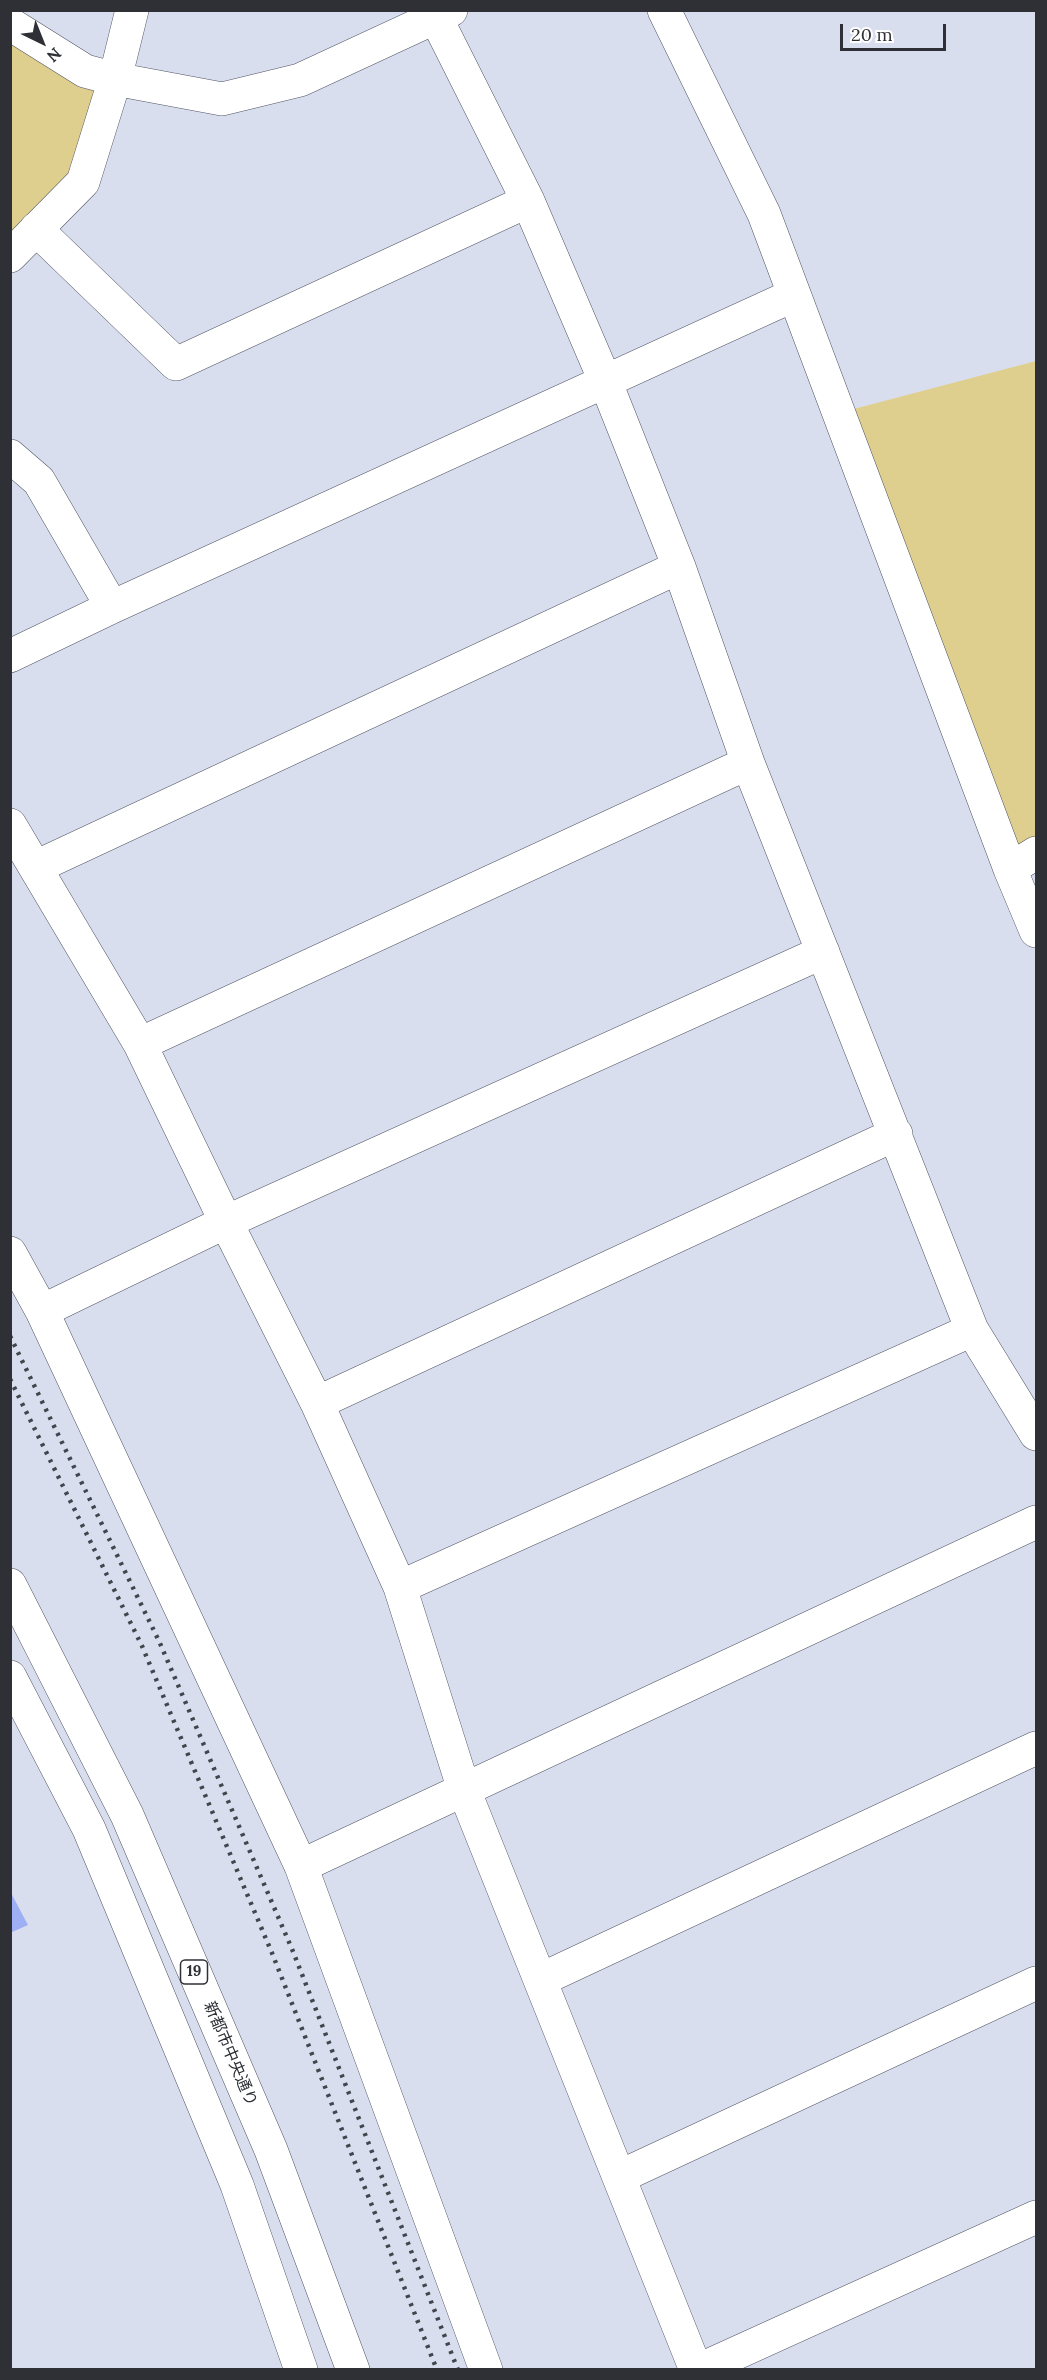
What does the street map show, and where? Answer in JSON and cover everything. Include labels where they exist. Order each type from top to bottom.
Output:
[{"type":"street","points":[[10,256],[83,182],[115,79],[132,10]]},
{"type":"street","points":[[664,10],[764,214],[794,295],[1023,861],[1036,931]]},
{"type":"street","points":[[10,24],[85,71],[115,79],[222,99],[300,80],[440,12],[528,201],[606,383],[679,567],[748,763],[972,1330],[1036,1434]]},
{"type":"street","points":[[36,229],[176,364],[528,201]]},
{"type":"street","points":[[10,656],[794,295]]},
{"type":"street","points":[[10,456],[39,481],[112,608]]},
{"type":"street","points":[[36,867],[679,567]]},
{"type":"street","points":[[140,1044],[748,763]]},
{"type":"street","points":[[10,825],[140,1044],[225,1222],[317,1403],[400,1587],[464,1790],[698,2370],[1036,2217]]},
{"type":"street","points":[[42,1311],[225,1222],[823,952]]},
{"type":"street","points":[[317,1403],[896,1134]]},
{"type":"street","points":[[10,1253],[42,1311],[301,1866],[486,2370]]},
{"type":"street","points":[[400,1587],[972,1330]]},
{"type":"street","points":[[301,1866],[1036,1522]]},
{"type":"street","name":"新都市中央通り","points":[[10,1585],[127,1815],[271,2150],[353,2370]]},
{"type":"street","points":[[10,1677],[89,1829],[237,2185],[301,2370]]},
{"type":"street","points":[[540,1980],[1036,1748]]},
{"type":"street","points":[[619,2177],[1036,1983]]},
{"type":"shaded area","points":[[10,24],[115,79],[83,182],[10,256]]},
{"type":"shaded area","points":[[1036,361],[1036,853],[1010,869],[831,415]]},
{"type":"building","points":[[10,1891],[28,1925],[10,1933]]},
{"type":"railway","points":[[10,1336],[159,1641],[292,1949],[458,2370]]},
{"type":"railway","points":[[10,1379],[142,1646],[272,1953],[437,2370]]}]
